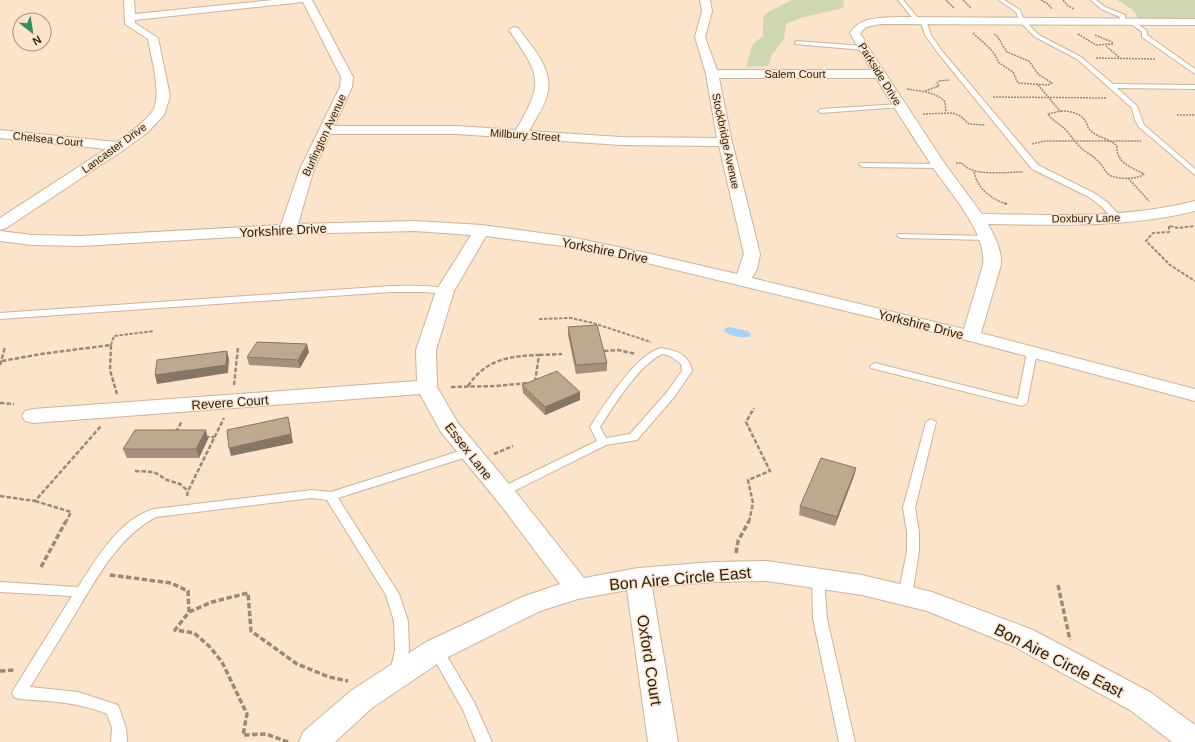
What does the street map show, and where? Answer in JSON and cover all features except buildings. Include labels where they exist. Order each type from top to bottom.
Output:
[{"type":"street","points":[[129,0],[129,18],[300,0]]},
{"type":"street","name":"Burlington Avenue","points":[[288,229],[307,169],[346,87],[348,77],[307,0]]},
{"type":"street","name":"Stockbridge Avenue","points":[[705,0],[707,11],[700,38],[712,74],[725,142],[752,254],[748,269],[742,281]]},
{"type":"street","name":"Lancaster Drive","points":[[0,225],[120,146],[143,129],[159,112],[164,96],[153,38],[130,24],[129,18]]},
{"type":"street","name":"Parkside Drive","points":[[971,336],[992,266],[993,255],[976,219],[862,48],[855,33],[857,28],[864,24],[876,21],[920,20],[1022,20],[1080,26],[1127,22],[1195,22]]},
{"type":"street","points":[[514,30],[538,64],[543,88],[538,101],[520,134]]},
{"type":"street","name":"Salem Court","points":[[712,74],[878,74]]},
{"type":"street","name":"Millbury Street","points":[[325,130],[456,130],[621,141],[725,142]]},
{"type":"street","name":"Chelsea Court","points":[[0,134],[120,146]]},
{"type":"street","name":"Doxbury Lane","points":[[976,219],[1117,218],[1167,220],[1194,207]]},
{"type":"street","name":"Yorkshire Drive","points":[[0,236],[32,240],[81,241],[288,229],[414,226],[482,230],[570,242],[651,259],[971,336],[1195,395]]},
{"type":"street","name":"Essex Lane","points":[[482,230],[445,291],[426,350],[427,387],[449,427],[578,589]]},
{"type":"street","name":"Revere Court","points":[[33,416],[427,387]]},
{"type":"street","name":"Bon Aire Circle East","points":[[314,742],[362,699],[436,650],[531,604],[578,589],[638,578],[734,571],[767,571],[862,585],[932,602],[1023,638],[1140,701],[1195,742]]},
{"type":"street","name":"Oxford Court","points":[[638,578],[663,742]]},
{"type":"lane","points":[[900,0],[920,20],[928,35],[963,80],[1035,167],[1099,200],[1117,218]]},
{"type":"lane","points":[[1001,0],[1018,11],[1022,20],[1043,41],[1079,58],[1135,107],[1141,126],[1195,173]]},
{"type":"lane","points":[[1094,0],[1104,8],[1120,13],[1127,22],[1144,32],[1144,36],[1146,38],[1195,72]]},
{"type":"lane","points":[[797,43],[862,48]]},
{"type":"lane","points":[[1111,86],[1195,87]]},
{"type":"lane","points":[[821,111],[903,110]]},
{"type":"lane","points":[[863,165],[938,164]]},
{"type":"lane","points":[[901,236],[986,238]]},
{"type":"lane","points":[[0,316],[391,289],[424,288],[445,291]]},
{"type":"lane","points":[[502,492],[603,442],[633,437],[671,394],[687,371],[686,363],[680,357],[670,352],[661,352],[647,359],[615,397],[595,427],[603,442]]},
{"type":"lane","points":[[875,366],[1022,403],[1032,352]]},
{"type":"lane","points":[[905,596],[913,551],[913,532],[909,508],[931,422]]},
{"type":"lane","points":[[119,742],[119,728],[113,710],[97,702],[77,697],[19,693],[95,573],[118,540],[137,522],[154,513],[312,494],[331,496],[469,452]]},
{"type":"lane","points":[[331,496],[392,594],[400,621],[402,650],[396,676]]},
{"type":"lane","points":[[818,579],[820,619],[847,742]]},
{"type":"lane","points":[[0,587],[82,592]]},
{"type":"lane","points":[[436,650],[469,707],[484,742]]},
{"type":"path","points":[[1080,26],[1105,39],[1113,44],[1091,44],[1077,33],[1080,26]]},
{"type":"path","points":[[976,31],[973,32],[974,34],[982,43],[993,50],[996,54],[998,62],[1013,72],[1018,83],[1037,85],[1052,84],[1038,74],[1029,61],[1007,52],[997,36],[992,33]]},
{"type":"path","points":[[1105,45],[1120,58]]},
{"type":"path","points":[[1079,58],[1176,59]]},
{"type":"path","points":[[924,92],[939,86],[937,83],[939,81],[963,80]]},
{"type":"path","points":[[1037,85],[1060,111]]},
{"type":"path","points":[[902,88],[924,92],[943,99],[946,103],[946,112]]},
{"type":"path","points":[[977,97],[1124,98]]},
{"type":"path","points":[[903,110],[946,112],[963,117],[967,123],[971,125],[1000,125]]},
{"type":"path","points":[[1052,111],[1060,111],[1080,115],[1086,122],[1088,129],[1108,140],[1118,146],[1117,153],[1126,166],[1144,174],[1142,176],[1128,178],[1110,175],[1104,170],[1099,161],[1081,148],[1065,129],[1049,117],[1048,114],[1052,111]]},
{"type":"path","points":[[1177,115],[1194,115]]},
{"type":"path","points":[[1018,147],[1045,141],[1093,142],[1108,140],[1159,142]]},
{"type":"path","points":[[938,164],[962,163],[965,168],[974,172],[1029,172],[1039,170]]},
{"type":"path","points":[[974,172],[977,183],[985,194],[1010,205]]},
{"type":"path","points":[[1128,178],[1167,220],[1169,232],[1154,232],[1149,235],[1146,241],[1170,265],[1195,281]]},
{"type":"path","points":[[539,319],[571,318],[593,323],[656,344],[661,352]]},
{"type":"path","points":[[119,397],[110,376],[109,360],[114,336],[154,331]]},
{"type":"path","points":[[2,361],[41,354],[111,346]]},
{"type":"path","points":[[0,365],[5,347]]},
{"type":"path","points":[[234,388],[238,348]]},
{"type":"path","points":[[604,351],[624,351],[647,359]]},
{"type":"path","points":[[468,386],[478,371],[510,356],[562,354]]},
{"type":"path","points":[[451,387],[496,386],[535,382],[539,355]]},
{"type":"path","points":[[0,403],[14,404]]},
{"type":"path","points":[[734,571],[738,541],[749,521],[753,503],[748,480],[770,471],[746,422],[754,408]]},
{"type":"path","points":[[184,509],[188,491],[227,412]]},
{"type":"path","points":[[176,432],[186,416]]},
{"type":"path","points":[[36,501],[62,469],[104,423]]},
{"type":"path","points":[[201,436],[214,437]]},
{"type":"path","points":[[494,454],[513,446]]},
{"type":"path","points":[[135,471],[154,472],[167,480],[180,484],[188,491]]},
{"type":"path","points":[[0,496],[36,501],[71,512],[41,567]]},
{"type":"path","points":[[95,573],[171,583],[188,591],[189,612]]},
{"type":"path","points":[[1058,585],[1070,641]]},
{"type":"path","points":[[288,742],[266,734],[244,735],[247,714],[222,662],[209,646],[194,633],[175,630],[189,612],[212,602],[248,593],[251,631],[297,664],[330,677],[358,684],[372,692]]},
{"type":"green space","points":[[792,0],[844,0],[843,8],[800,18],[786,24],[784,39],[772,55],[768,66],[746,67],[753,44],[763,36],[763,18],[768,12]]},
{"type":"green space","points":[[1117,0],[1195,0],[1195,18],[1138,18],[1133,10]]},
{"type":"water","points":[[730,327],[748,331],[751,334],[749,337],[739,337],[724,331],[726,328]]}]
